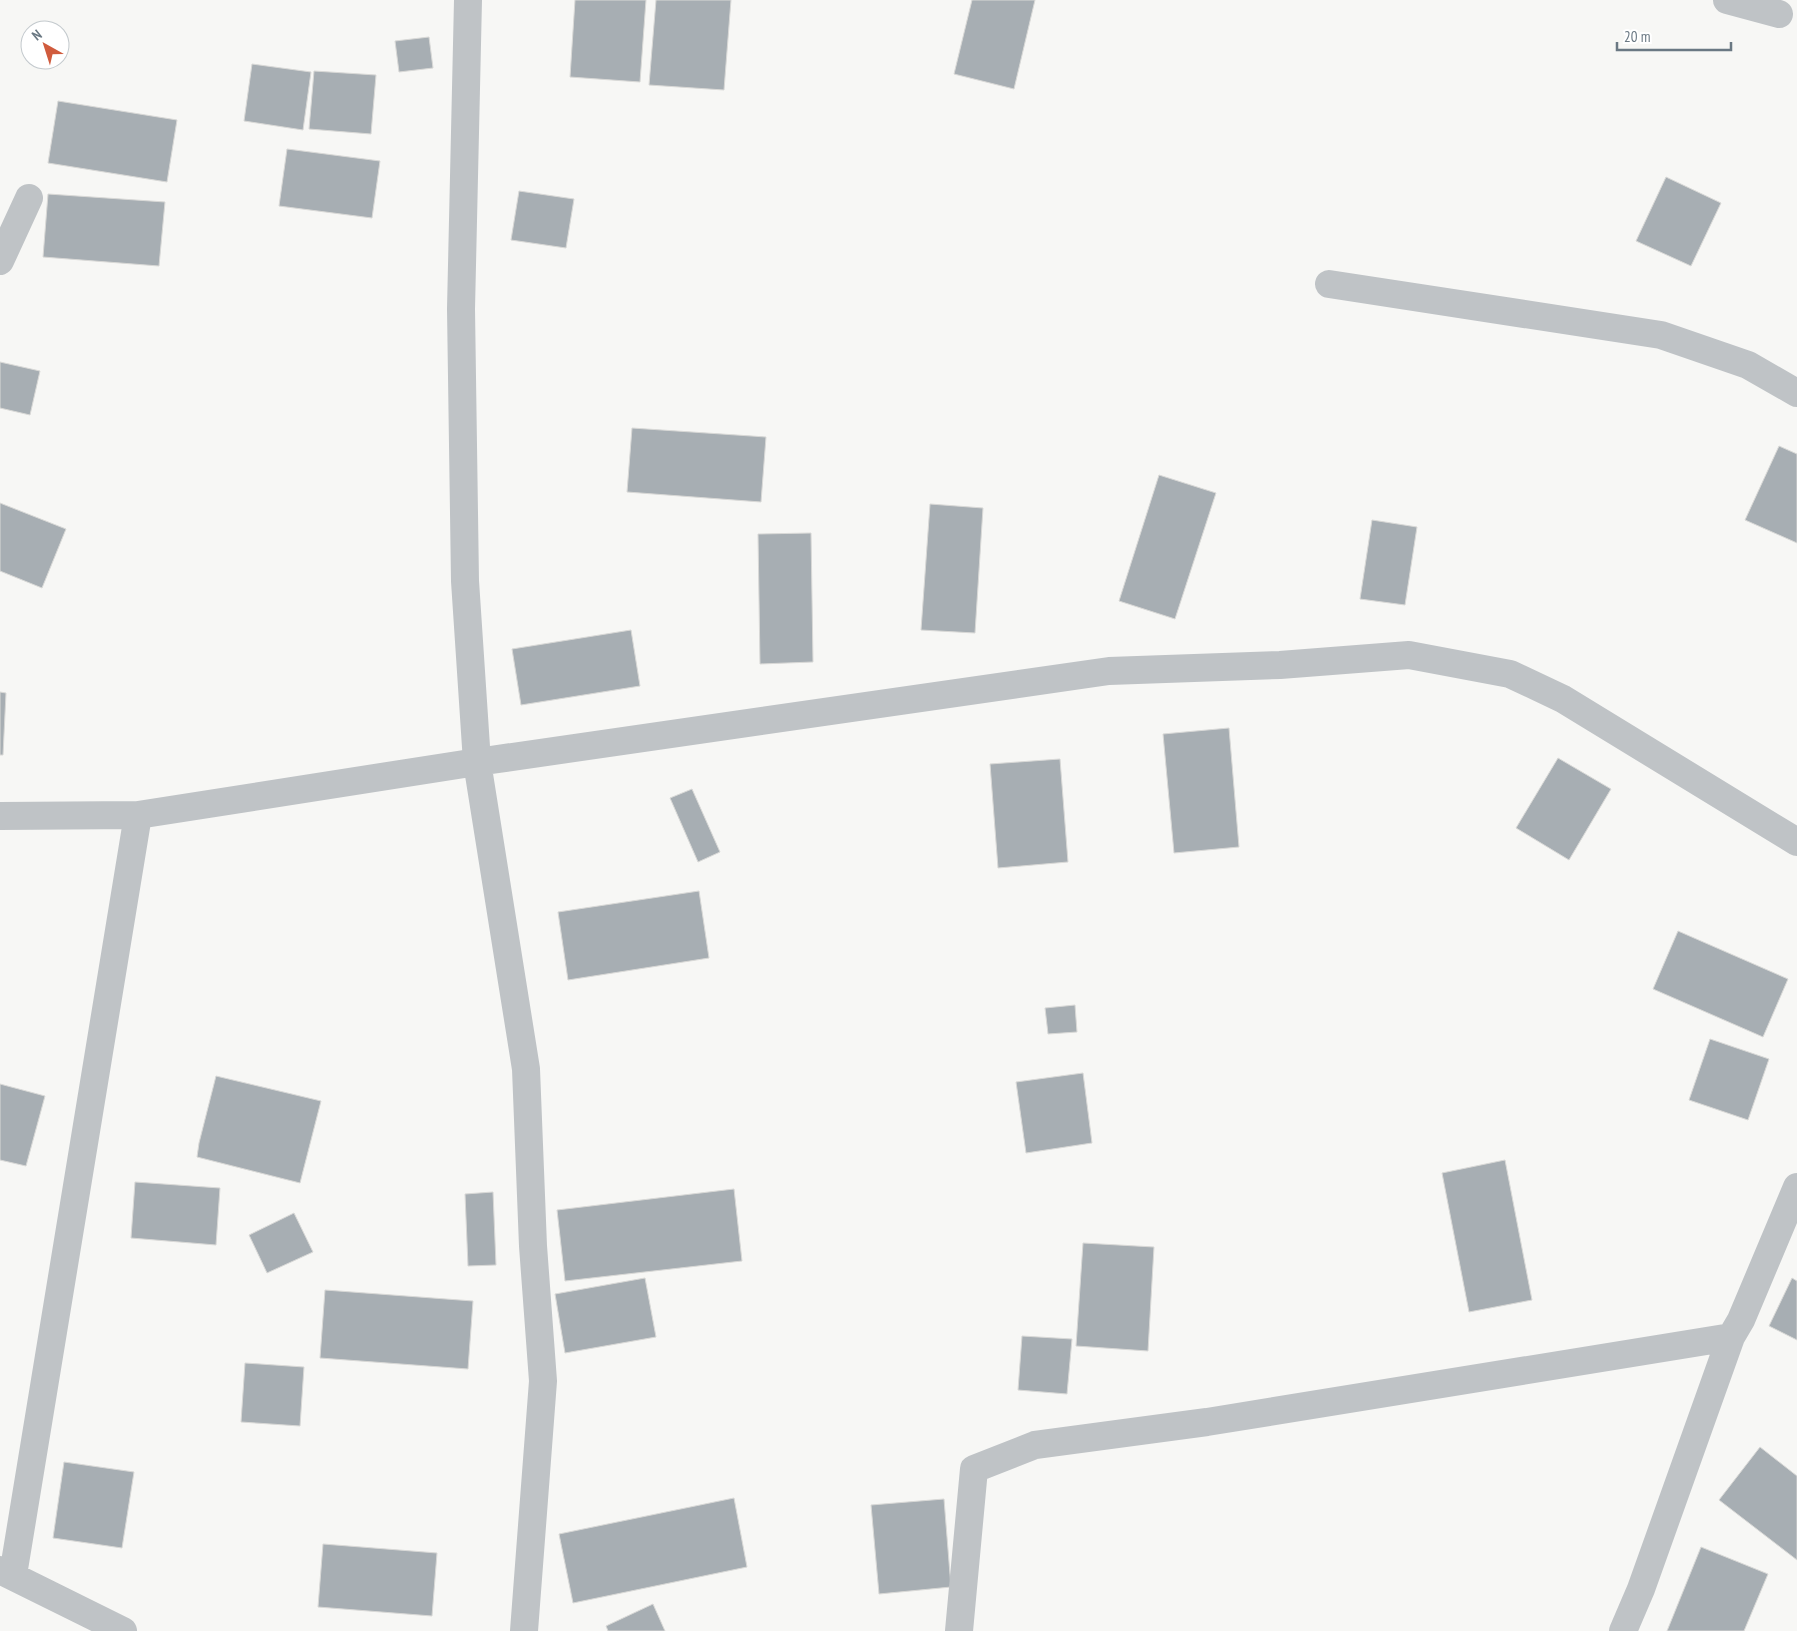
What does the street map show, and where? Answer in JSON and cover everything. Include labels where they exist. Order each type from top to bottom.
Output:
[{"type":"street","points":[[468,0],[461,309],[465,581],[477,762],[526,1069],[542,1381],[524,1631]]},
{"type":"street","points":[[1727,0],[1779,14]]},
{"type":"street","points":[[0,261],[28,198]]},
{"type":"street","points":[[1329,284],[1661,335],[1748,365],[1797,393]]},
{"type":"street","points":[[0,816],[138,815],[477,762],[1109,671],[1280,665],[1409,655],[1510,674],[1563,698],[1797,842]]},
{"type":"street","points":[[123,1631],[6,1573],[138,815]]},
{"type":"street","points":[[1623,1631],[1731,1337],[1741,1320],[1797,1187]]},
{"type":"street","points":[[959,1631],[974,1469],[1026,1448],[1035,1445],[1208,1422],[1731,1337]]},
{"type":"building","points":[[575,0],[646,0],[640,82],[570,77]]},
{"type":"building","points":[[656,0],[731,0],[724,90],[649,85]]},
{"type":"building","points":[[972,0],[1035,0],[1014,89],[954,74]]},
{"type":"building","points":[[429,37],[433,68],[399,72],[395,41]]},
{"type":"building","points":[[252,64],[311,72],[303,130],[244,121]]},
{"type":"building","points":[[314,71],[376,75],[371,134],[309,129]]},
{"type":"building","points":[[58,101],[177,120],[167,182],[48,163]]},
{"type":"building","points":[[287,149],[380,161],[372,218],[279,206]]},
{"type":"building","points":[[1666,177],[1721,203],[1691,266],[1636,241]]},
{"type":"building","points":[[519,191],[574,199],[566,248],[511,240]]},
{"type":"building","points":[[48,194],[165,202],[159,266],[43,257]]},
{"type":"building","points":[[0,362],[40,371],[30,415],[0,408]]},
{"type":"building","points":[[632,428],[766,437],[761,502],[627,492]]},
{"type":"building","points":[[1779,446],[1797,454],[1797,543],[1745,520]]},
{"type":"building","points":[[1159,475],[1216,493],[1175,619],[1119,601]]},
{"type":"building","points":[[0,503],[66,529],[42,588],[0,571]]},
{"type":"building","points":[[930,504],[983,508],[975,633],[921,630]]},
{"type":"building","points":[[1372,520],[1417,527],[1405,605],[1360,599]]},
{"type":"building","points":[[811,533],[813,662],[760,664],[758,534]]},
{"type":"building","points":[[631,630],[640,686],[521,705],[512,649]]},
{"type":"building","points":[[0,692],[6,693],[3,755],[0,755]]},
{"type":"building","points":[[1229,728],[1239,847],[1174,853],[1163,734]]},
{"type":"building","points":[[1558,758],[1611,789],[1569,860],[1516,828]]},
{"type":"building","points":[[1060,759],[1068,862],[998,868],[990,764]]},
{"type":"building","points":[[692,789],[720,852],[698,862],[670,798]]},
{"type":"building","points":[[699,891],[709,958],[568,980],[558,912]]},
{"type":"building","points":[[1678,931],[1788,979],[1763,1037],[1653,989]]},
{"type":"building","points":[[1075,1005],[1077,1032],[1048,1034],[1045,1008]]},
{"type":"building","points":[[1710,1039],[1769,1059],[1748,1120],[1689,1100]]},
{"type":"building","points":[[1083,1073],[1092,1143],[1026,1153],[1016,1082]]},
{"type":"building","points":[[216,1076],[321,1101],[300,1183],[197,1157]]},
{"type":"building","points":[[0,1084],[45,1096],[26,1166],[0,1160]]},
{"type":"building","points":[[1505,1160],[1532,1300],[1469,1312],[1442,1173]]},
{"type":"building","points":[[135,1182],[220,1188],[216,1245],[131,1238]]},
{"type":"building","points":[[734,1189],[742,1261],[565,1281],[557,1210]]},
{"type":"building","points":[[493,1192],[496,1265],[468,1266],[465,1194]]},
{"type":"building","points":[[294,1213],[313,1252],[267,1273],[249,1235]]},
{"type":"building","points":[[1083,1243],[1154,1247],[1148,1351],[1076,1346]]},
{"type":"building","points":[[645,1278],[656,1337],[565,1353],[555,1294]]},
{"type":"building","points":[[1792,1278],[1797,1281],[1797,1340],[1769,1326]]},
{"type":"building","points":[[325,1290],[473,1301],[468,1369],[320,1358]]},
{"type":"building","points":[[1022,1336],[1072,1339],[1067,1394],[1018,1390]]},
{"type":"building","points":[[245,1363],[304,1367],[300,1426],[241,1422]]},
{"type":"building","points":[[1760,1447],[1797,1476],[1797,1560],[1719,1500]]},
{"type":"building","points":[[64,1462],[134,1472],[122,1548],[53,1538]]},
{"type":"building","points":[[734,1498],[747,1567],[573,1603],[559,1534]]},
{"type":"building","points":[[944,1499],[951,1587],[879,1594],[871,1505]]},
{"type":"building","points":[[323,1544],[437,1553],[432,1616],[318,1607]]},
{"type":"building","points":[[1701,1547],[1768,1574],[1744,1631],[1667,1631]]},
{"type":"building","points":[[653,1604],[665,1631],[608,1631],[606,1626]]}]
